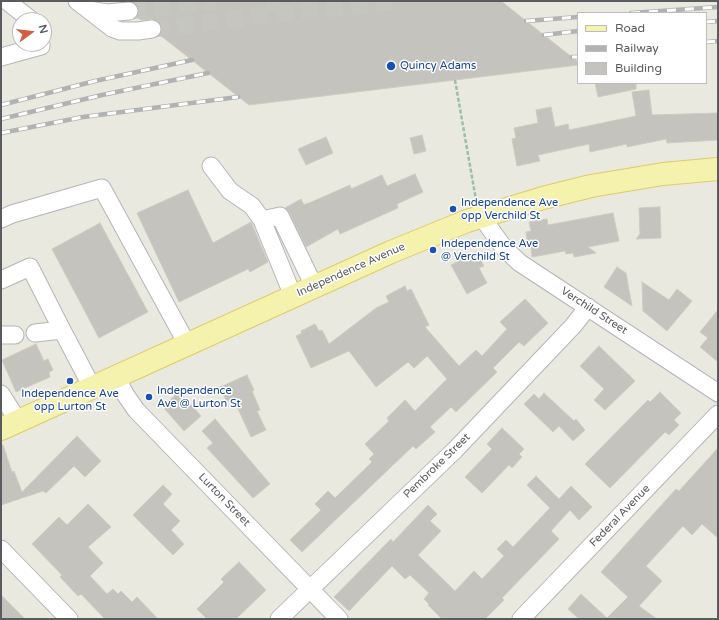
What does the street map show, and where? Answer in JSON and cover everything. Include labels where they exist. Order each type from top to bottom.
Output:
[{"type":"main road","name":"Independence Avenue","points":[[9,425],[390,252],[481,216],[591,186],[663,174],[718,168]]},
{"type":"street","points":[[7,1],[21,12]]},
{"type":"street","points":[[83,6],[107,13],[129,11]]},
{"type":"street","points":[[83,6],[112,28],[120,31],[133,32],[152,29]]},
{"type":"street","points":[[1,57],[19,52]]},
{"type":"street","points":[[210,166],[230,191],[252,206],[262,220],[293,296]]},
{"type":"street","points":[[1,219],[12,214],[102,188],[187,344]]},
{"type":"street","points":[[262,220],[280,216],[314,286]]},
{"type":"street","name":"Verchild Street","points":[[481,216],[504,248],[520,263],[718,393]]},
{"type":"street","points":[[1,280],[30,267],[92,387]]},
{"type":"street","name":"Pembroke Street","points":[[278,619],[455,450],[573,326],[588,307]]},
{"type":"street","points":[[35,333],[62,330]]},
{"type":"street","name":"Lurton Street","points":[[116,377],[136,410],[339,619]]},
{"type":"street","points":[[1,394],[9,425]]},
{"type":"street","name":"Federal Avenue","points":[[521,619],[718,414]]},
{"type":"street","points":[[1,549],[69,619]]},
{"type":"path","points":[[455,80],[476,198],[481,216]]},
{"type":"building","points":[[117,1],[501,1],[577,61],[577,65],[249,105],[160,35],[162,28],[160,23],[151,19],[141,20],[137,17],[139,10],[134,2]]},
{"type":"building","points":[[595,84],[636,84],[636,89],[598,97]]},
{"type":"building","points":[[649,90],[652,115],[718,113],[718,140],[667,143],[666,139],[627,147],[627,144],[590,152],[589,144],[538,155],[540,161],[517,166],[512,139],[516,138],[514,128],[538,123],[536,110],[551,107],[555,127],[568,124],[569,130],[636,116],[632,92]]},
{"type":"building","points":[[422,135],[426,151],[414,154],[410,138]]},
{"type":"building","points":[[326,137],[333,153],[306,165],[298,149]]},
{"type":"building","points":[[415,174],[423,192],[397,204],[398,208],[340,234],[338,229],[306,247],[289,212],[285,208],[301,199],[304,205],[350,185],[351,189],[382,175],[387,186]]},
{"type":"building","points":[[188,190],[213,243],[251,222],[268,262],[250,272],[248,269],[179,302],[137,213]]},
{"type":"building","points":[[660,207],[661,238],[636,239],[640,234],[639,208]]},
{"type":"building","points":[[613,213],[619,241],[588,247],[596,253],[574,257],[573,253],[566,254],[565,251],[532,257],[531,247],[528,247],[526,232],[531,231],[529,222],[547,219],[548,225]]},
{"type":"building","points":[[100,223],[148,312],[99,338],[52,249]]},
{"type":"building","points":[[476,252],[484,266],[479,268],[487,283],[467,294],[451,265]]},
{"type":"building","points":[[617,267],[626,273],[632,306],[604,287]]},
{"type":"building","points":[[642,282],[669,300],[677,289],[692,301],[667,331],[643,311]]},
{"type":"building","points":[[405,286],[407,291],[411,289],[429,325],[425,327],[459,366],[476,350],[482,356],[507,329],[500,322],[525,299],[548,323],[524,346],[519,342],[493,368],[497,372],[456,412],[451,407],[430,427],[435,432],[416,449],[413,446],[302,552],[290,540],[321,510],[315,504],[328,491],[335,498],[372,462],[369,459],[374,454],[365,444],[389,421],[387,418],[405,400],[415,411],[447,379],[427,356],[414,368],[408,362],[376,387],[349,351],[311,368],[296,336],[302,333],[301,331],[315,324],[319,331],[322,330],[329,344],[376,308],[389,302],[386,296]]},
{"type":"building","points":[[718,310],[718,362],[700,347],[708,338],[700,332]]},
{"type":"building","points":[[36,344],[44,361],[48,359],[53,370],[49,372],[50,377],[16,392],[2,360]]},
{"type":"building","points":[[599,346],[635,381],[605,410],[594,400],[604,389],[580,366]]},
{"type":"building","points":[[247,375],[254,390],[252,391],[260,410],[257,411],[266,430],[251,437],[233,398],[227,402],[220,387]]},
{"type":"building","points":[[179,391],[201,416],[184,431],[163,407]]},
{"type":"building","points":[[660,392],[681,413],[674,420],[679,425],[669,435],[665,432],[610,488],[585,464],[648,400],[650,402]]},
{"type":"building","points":[[544,393],[574,421],[576,419],[585,430],[573,441],[559,426],[553,432],[524,404],[534,394],[539,399]]},
{"type":"building","points":[[215,419],[270,484],[253,498],[207,448],[213,443],[202,431]]},
{"type":"building","points":[[502,428],[524,449],[519,454],[522,457],[512,468],[509,465],[482,493],[465,477],[492,449],[487,444]]},
{"type":"building","points":[[77,436],[101,461],[85,477],[74,466],[46,493],[43,491],[1,505],[1,446],[3,445],[12,472],[14,471],[22,492]]},
{"type":"building","points":[[718,448],[718,538],[702,524],[692,535],[683,526],[646,566],[662,581],[639,606],[657,619],[579,619],[568,609],[581,594],[607,618],[628,597],[601,572],[676,489],[679,491]]},
{"type":"building","points":[[536,476],[559,499],[571,486],[592,507],[579,520],[570,510],[551,531],[559,539],[502,598],[504,600],[485,619],[442,619],[424,599],[429,593],[410,575],[405,579],[392,566],[349,611],[334,597],[391,539],[393,542],[428,505],[437,514],[430,521],[441,531],[418,555],[455,591],[474,571],[482,579],[504,556],[497,549],[506,540],[513,547],[550,508],[527,485]]},
{"type":"building","points":[[163,485],[172,494],[163,504],[180,521],[171,530],[184,544],[173,555],[133,515]]},
{"type":"building","points":[[88,504],[111,527],[88,547],[103,563],[90,576],[107,594],[113,589],[118,594],[121,591],[132,602],[137,597],[158,619],[105,619],[81,594],[78,596],[60,577],[62,575],[32,544],[59,517],[67,525]]},
{"type":"building","points":[[239,562],[266,590],[236,619],[207,619],[197,609],[224,582],[221,579]]},
{"type":"building","points":[[1,595],[25,619],[1,619]]},
{"type":"tunnel","points":[[129,11],[215,1]]},
{"type":"tunnel","points":[[267,1],[294,9]]},
{"type":"tunnel","points":[[152,29],[302,11],[374,5],[391,1]]},
{"type":"railway","points":[[646,12],[718,7]]},
{"type":"railway","points":[[526,21],[577,17]]},
{"type":"railway","points":[[707,22],[718,21]]},
{"type":"railway","points":[[544,35],[577,31]]},
{"type":"railway","points":[[707,42],[718,41]]},
{"type":"railway","points":[[572,57],[577,57]]},
{"type":"railway","points":[[1,105],[95,81],[192,60]]},
{"type":"railway","points":[[1,119],[102,95],[208,73]]},
{"type":"railway","points":[[1,133],[83,117],[238,97]]},
{"type":"place","name":"Quincy Adams","points":[[391,66]]},
{"type":"place","name":"Independence Ave opp Verchild St","points":[[453,209]]},
{"type":"place","name":"Independence Ave @ Verchild St","points":[[433,250]]},
{"type":"place","name":"Independence Ave opp Lurton St","points":[[70,381]]},
{"type":"place","name":"Independence Ave @ Lurton St","points":[[149,397]]}]
